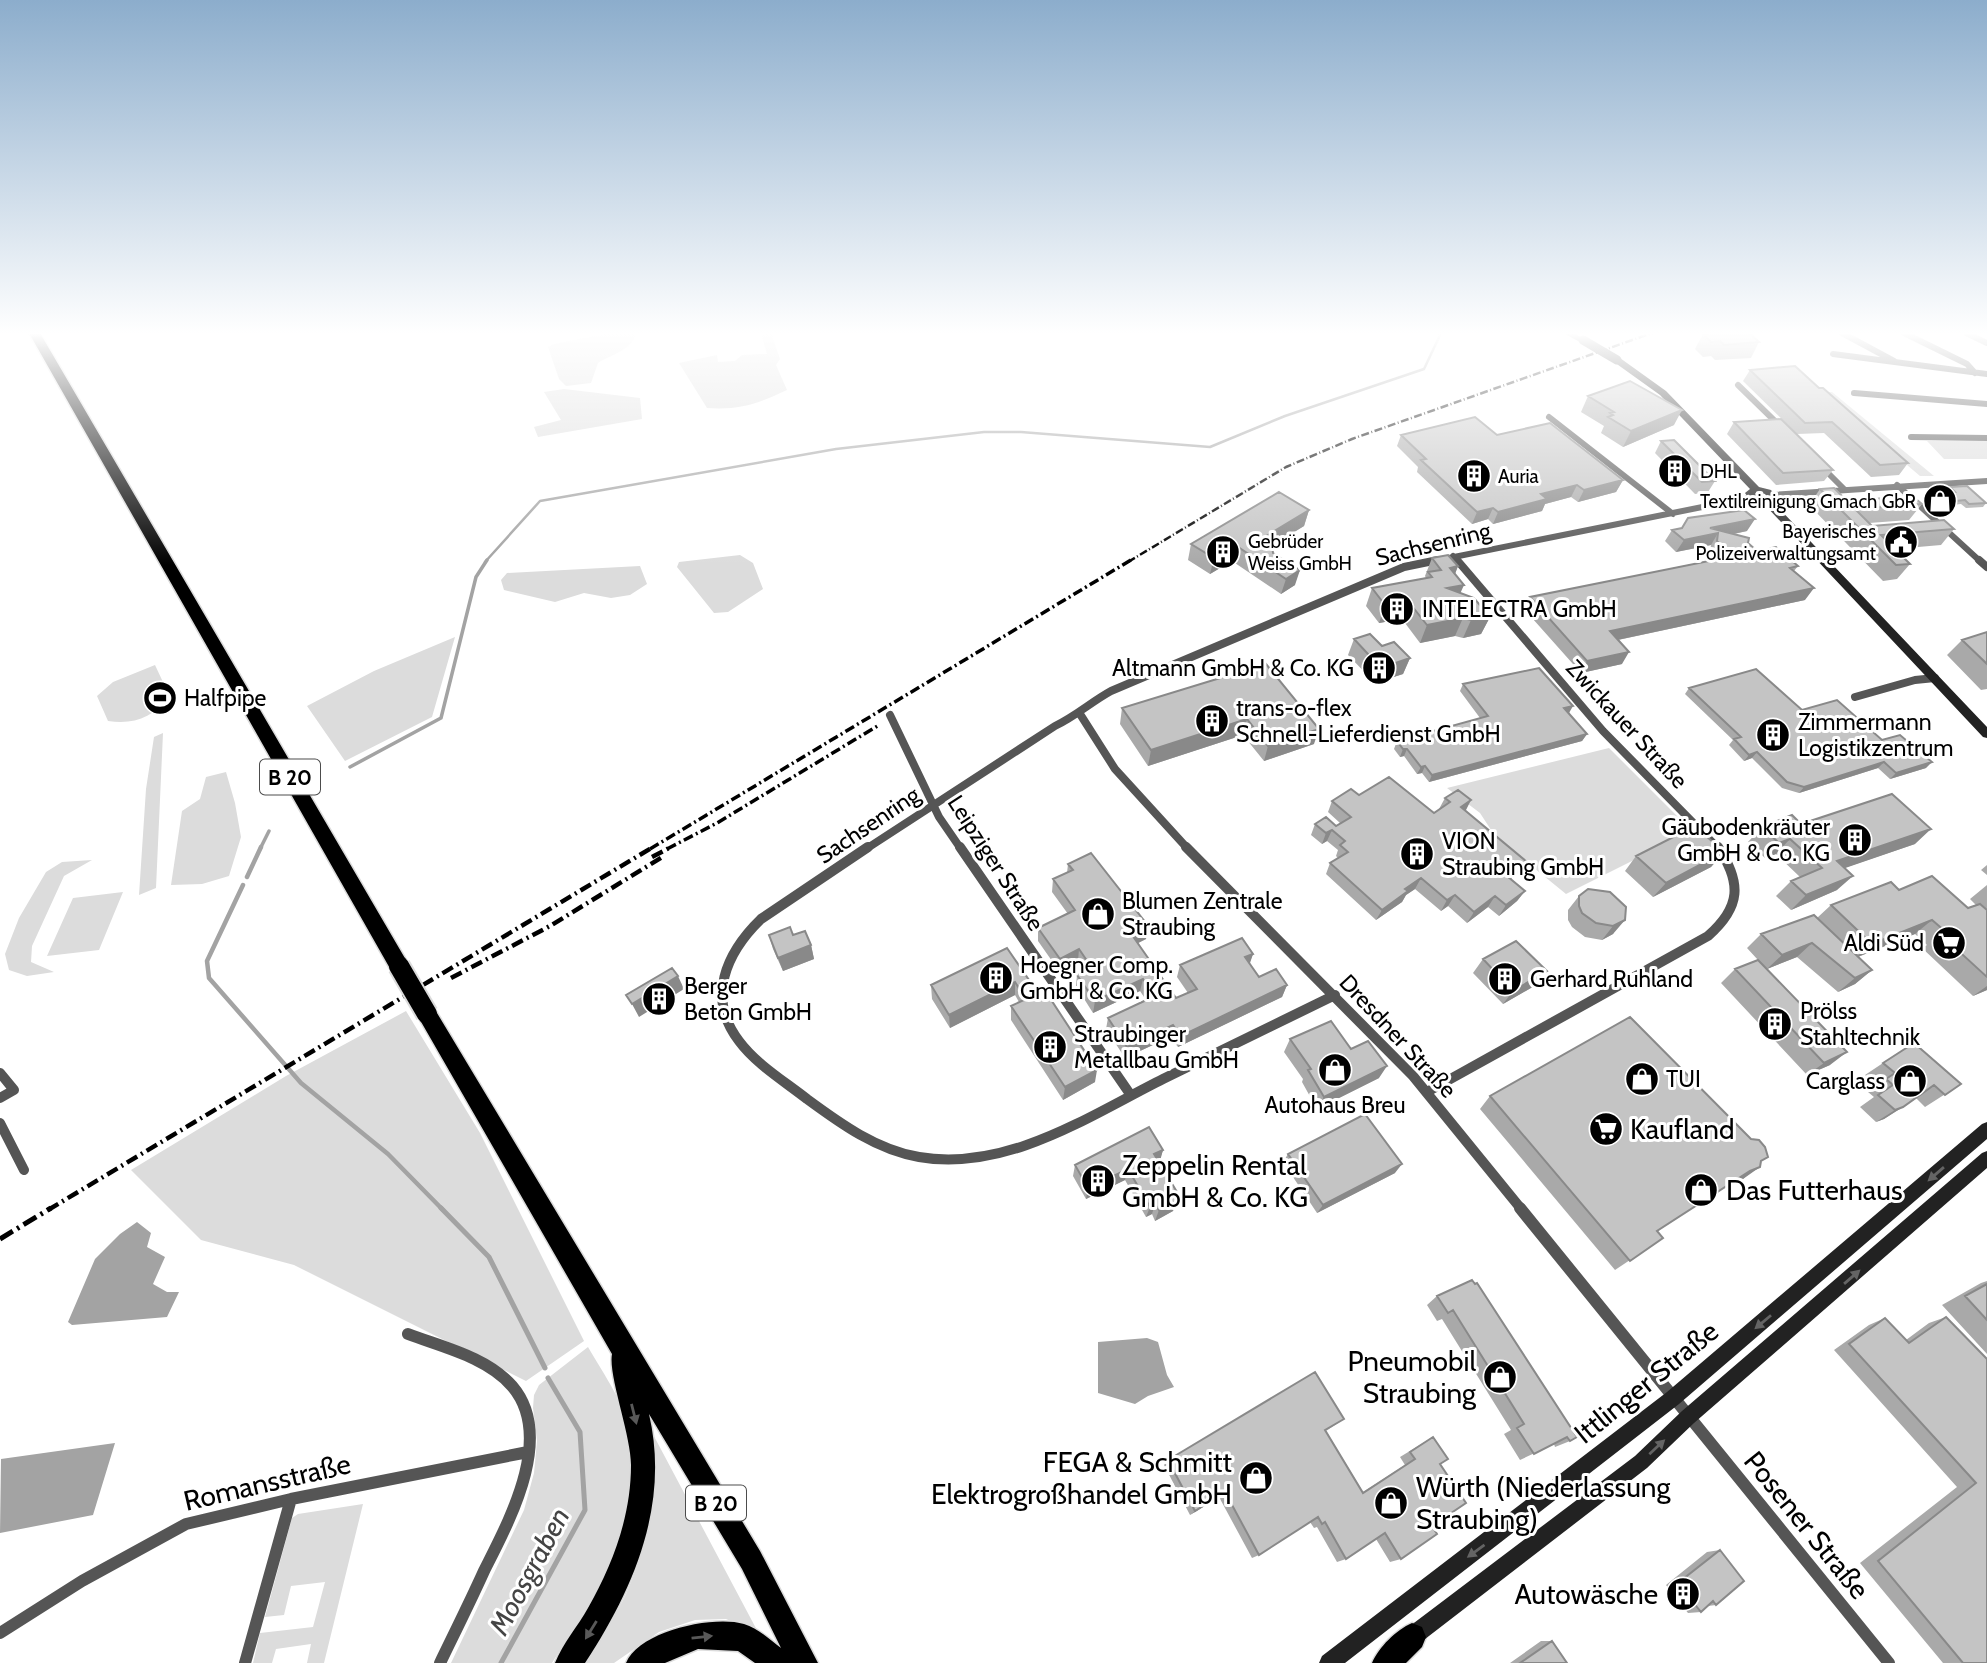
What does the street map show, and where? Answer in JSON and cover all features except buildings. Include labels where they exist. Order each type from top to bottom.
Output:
[{"type":"highway","name":"B 20","points":[[81,411],[399,966],[622,1347],[751,1560],[804,1663]]},
{"type":"highway","points":[[569,1663],[594,1626],[624,1567],[640,1501],[644,1464],[622,1347]]},
{"type":"highway","points":[[640,1663],[660,1650],[698,1635],[742,1637],[779,1663]]},
{"type":"highway","points":[[1385,1663],[1412,1637]]},
{"type":"street","points":[[1680,411],[1754,493],[1770,498],[1845,489],[1987,481]]},
{"type":"street","points":[[1764,411],[1789,435]]},
{"type":"street","points":[[1549,417],[1673,514]]},
{"type":"street","points":[[1911,437],[1987,438]]},
{"type":"street","points":[[1814,460],[1845,489]]},
{"type":"street","points":[[1897,485],[1987,567]]},
{"type":"street","name":"Sachsenring","points":[[1335,995],[1034,1143],[995,1155],[958,1160],[920,1157],[886,1148],[830,1116],[759,1062],[730,1029],[723,1012],[721,993],[723,974],[730,954],[761,919],[933,804],[1055,726],[1080,714],[1090,703],[1111,691],[1365,581],[1404,567],[1673,514],[1754,493]]},
{"type":"street","points":[[1770,498],[1985,729]]},
{"type":"street","name":"Zwickauer Straße","points":[[1427,1092],[1708,936],[1728,918],[1736,894],[1733,876],[1716,844],[1603,731],[1453,556]]},
{"type":"street","points":[[1855,697],[1915,680],[1935,678]]},
{"type":"street","name":"Dresdner Straße","points":[[1080,714],[1115,769],[1158,820],[1335,995],[1427,1092],[1688,1417]]},
{"type":"street","name":"Leipziger Straße","points":[[890,715],[939,817],[1130,1094]]},
{"type":"street","points":[[0,1073],[13,1090],[0,1098]]},
{"type":"street","points":[[0,1123],[24,1170]]},
{"type":"street","name":"Ittlinger Straße","points":[[1329,1663],[1673,1398],[1987,1129]]},
{"type":"street","points":[[1374,1663],[1641,1462],[1688,1417],[1987,1158]]},
{"type":"street","points":[[408,1334],[485,1365],[509,1383],[520,1396],[527,1415],[526,1477],[518,1502],[440,1663]]},
{"type":"street","name":"Posener Straße","points":[[1688,1417],[1889,1663]]},
{"type":"street","name":"Romansstraße","points":[[0,1633],[82,1581],[186,1524],[291,1499],[528,1452]]},
{"type":"street","points":[[245,1663],[291,1499]]},
{"type":"shaded area","points":[[555,411],[641,411],[642,419],[538,437],[534,427],[561,420]]},
{"type":"shaded area","points":[[1843,411],[1855,411],[1934,476],[1920,476]]},
{"type":"shaded area","points":[[1927,441],[1987,441],[1987,459],[1944,459]]},
{"type":"shaded area","points":[[740,555],[753,563],[763,589],[728,612],[714,613],[677,567],[679,562]]},
{"type":"shaded area","points":[[640,566],[647,584],[630,595],[611,598],[584,593],[555,602],[504,590],[501,580],[507,573]]},
{"type":"shaded area","points":[[455,637],[432,717],[345,761],[307,706],[374,671]]},
{"type":"shaded area","points":[[155,665],[170,697],[157,710],[142,718],[127,722],[108,721],[97,696],[113,682]]},
{"type":"shaded area","points":[[163,733],[156,888],[139,895],[146,789],[154,737]]},
{"type":"shaded area","points":[[1609,748],[1692,831],[1566,894],[1495,836],[1480,813],[1447,788]]},
{"type":"shaded area","points":[[226,772],[241,837],[229,876],[202,884],[171,885],[182,811],[200,799],[206,777]]},
{"type":"shaded area","points":[[92,860],[64,876],[32,946],[31,962],[54,972],[27,976],[9,970],[5,954],[19,918],[46,872],[62,862]]},
{"type":"shaded area","points":[[123,892],[99,950],[47,956],[73,898]]},
{"type":"shaded area","points":[[406,1011],[480,1133],[584,1341],[526,1381],[294,1265],[201,1240],[131,1170],[286,1076]]},
{"type":"shaded area","points":[[137,1222],[151,1233],[147,1247],[165,1257],[153,1284],[167,1292],[179,1292],[167,1317],[72,1325],[68,1322],[95,1259],[120,1234]]},
{"type":"shaded area","points":[[1147,1338],[1158,1342],[1167,1375],[1174,1387],[1148,1396],[1135,1404],[1098,1393],[1098,1342]]},
{"type":"shaded area","points":[[588,1347],[620,1403],[633,1439],[631,1494],[618,1545],[595,1594],[552,1663],[451,1663],[524,1510],[534,1473],[537,1441],[534,1395],[539,1385]]},
{"type":"shaded area","points":[[647,1423],[759,1634],[726,1619],[695,1620],[659,1632],[614,1663],[583,1663],[622,1603],[642,1551],[651,1489]]},
{"type":"shaded area","points":[[115,1443],[93,1515],[0,1533],[1,1459]]},
{"type":"shaded area","points":[[363,1504],[324,1663],[307,1663],[311,1644],[276,1649],[272,1663],[253,1663],[260,1633],[313,1627],[325,1582],[291,1586],[284,1615],[265,1617],[292,1518],[298,1514]]},
{"type":"waterway","points":[[485,562],[540,501],[836,449],[984,432],[1021,432],[1210,447],[1301,411]]},
{"type":"waterway","points":[[350,767],[441,718],[476,577],[487,560]]},
{"type":"waterway","points":[[261,847],[269,831]]},
{"type":"waterway","points":[[247,877],[261,847]]},
{"type":"waterway","points":[[243,885],[207,961],[209,978],[301,1083],[388,1154],[443,1210]]},
{"type":"waterway","points":[[441,1208],[489,1257],[545,1368]]},
{"type":"waterway","name":"Moosgraben","points":[[501,1663],[585,1510],[580,1432],[548,1378]]},
{"type":"railway","points":[[1128,562],[1286,467],[1352,439],[1432,411]]},
{"type":"railway","points":[[650,849],[1131,560]]},
{"type":"railway","points":[[667,849],[717,823],[879,725]]},
{"type":"railway","points":[[48,1210],[653,847]]},
{"type":"railway","points":[[652,857],[671,847]]},
{"type":"railway","points":[[451,978],[550,926],[664,856]]},
{"type":"railway","points":[[0,1239],[51,1208]]},
{"type":"place","name":"DHL","points":[[1675,471]]},
{"type":"place","name":"Auria","points":[[1474,476]]},
{"type":"place","name":"Textilreinigung Gmach GbR","points":[[1940,501]]},
{"type":"place","name":"Bayerisches Polizeiverwaltungsamt","points":[[1901,542]]},
{"type":"place","name":"Gebrüder Weiss GmbH","points":[[1223,552]]},
{"type":"place","name":"INTELECTRA GmbH","points":[[1397,609]]},
{"type":"place","name":"Altmann GmbH & Co. KG","points":[[1379,668]]},
{"type":"place","name":"Halfpipe","points":[[160,698]]},
{"type":"place","name":"trans-o-flex Schnell-Lieferdienst GmbH","points":[[1212,721]]},
{"type":"place","name":"Zimmermann Logistikzentrum","points":[[1773,735]]},
{"type":"place","name":"Gäubodenkräuter GmbH & Co. KG","points":[[1855,840]]},
{"type":"place","name":"VION Straubing GmbH","points":[[1417,854]]},
{"type":"place","name":"Blumen Zentrale Straubing","points":[[1098,914]]},
{"type":"place","name":"Aldi Süd","points":[[1949,943]]},
{"type":"place","name":"Hoegner Comp. GmbH & Co. KG","points":[[996,978]]},
{"type":"place","name":"Gerhard Ruhland","points":[[1505,979]]},
{"type":"place","name":"Berger Beton GmbH","points":[[659,999]]},
{"type":"place","name":"Prölss Stahltechnik","points":[[1775,1024]]},
{"type":"place","name":"Straubinger Metallbau GmbH","points":[[1050,1047]]},
{"type":"place","name":"Autohaus Breu","points":[[1335,1070]]},
{"type":"place","name":"TUI","points":[[1642,1079]]},
{"type":"place","name":"Carglass","points":[[1910,1081]]},
{"type":"place","name":"Kaufland","points":[[1606,1129]]},
{"type":"place","name":"Zeppelin Rental GmbH & Co. KG","points":[[1098,1181]]},
{"type":"place","name":"Das Futterhaus","points":[[1701,1190]]},
{"type":"place","name":"Pneumobil Straubing","points":[[1500,1377]]},
{"type":"place","name":"FEGA & Schmitt Elektrogroßhandel GmbH","points":[[1256,1478]]},
{"type":"place","name":"Würth (Niederlassung Straubing)","points":[[1391,1503]]},
{"type":"place","name":"Autowäsche","points":[[1683,1594]]}]
